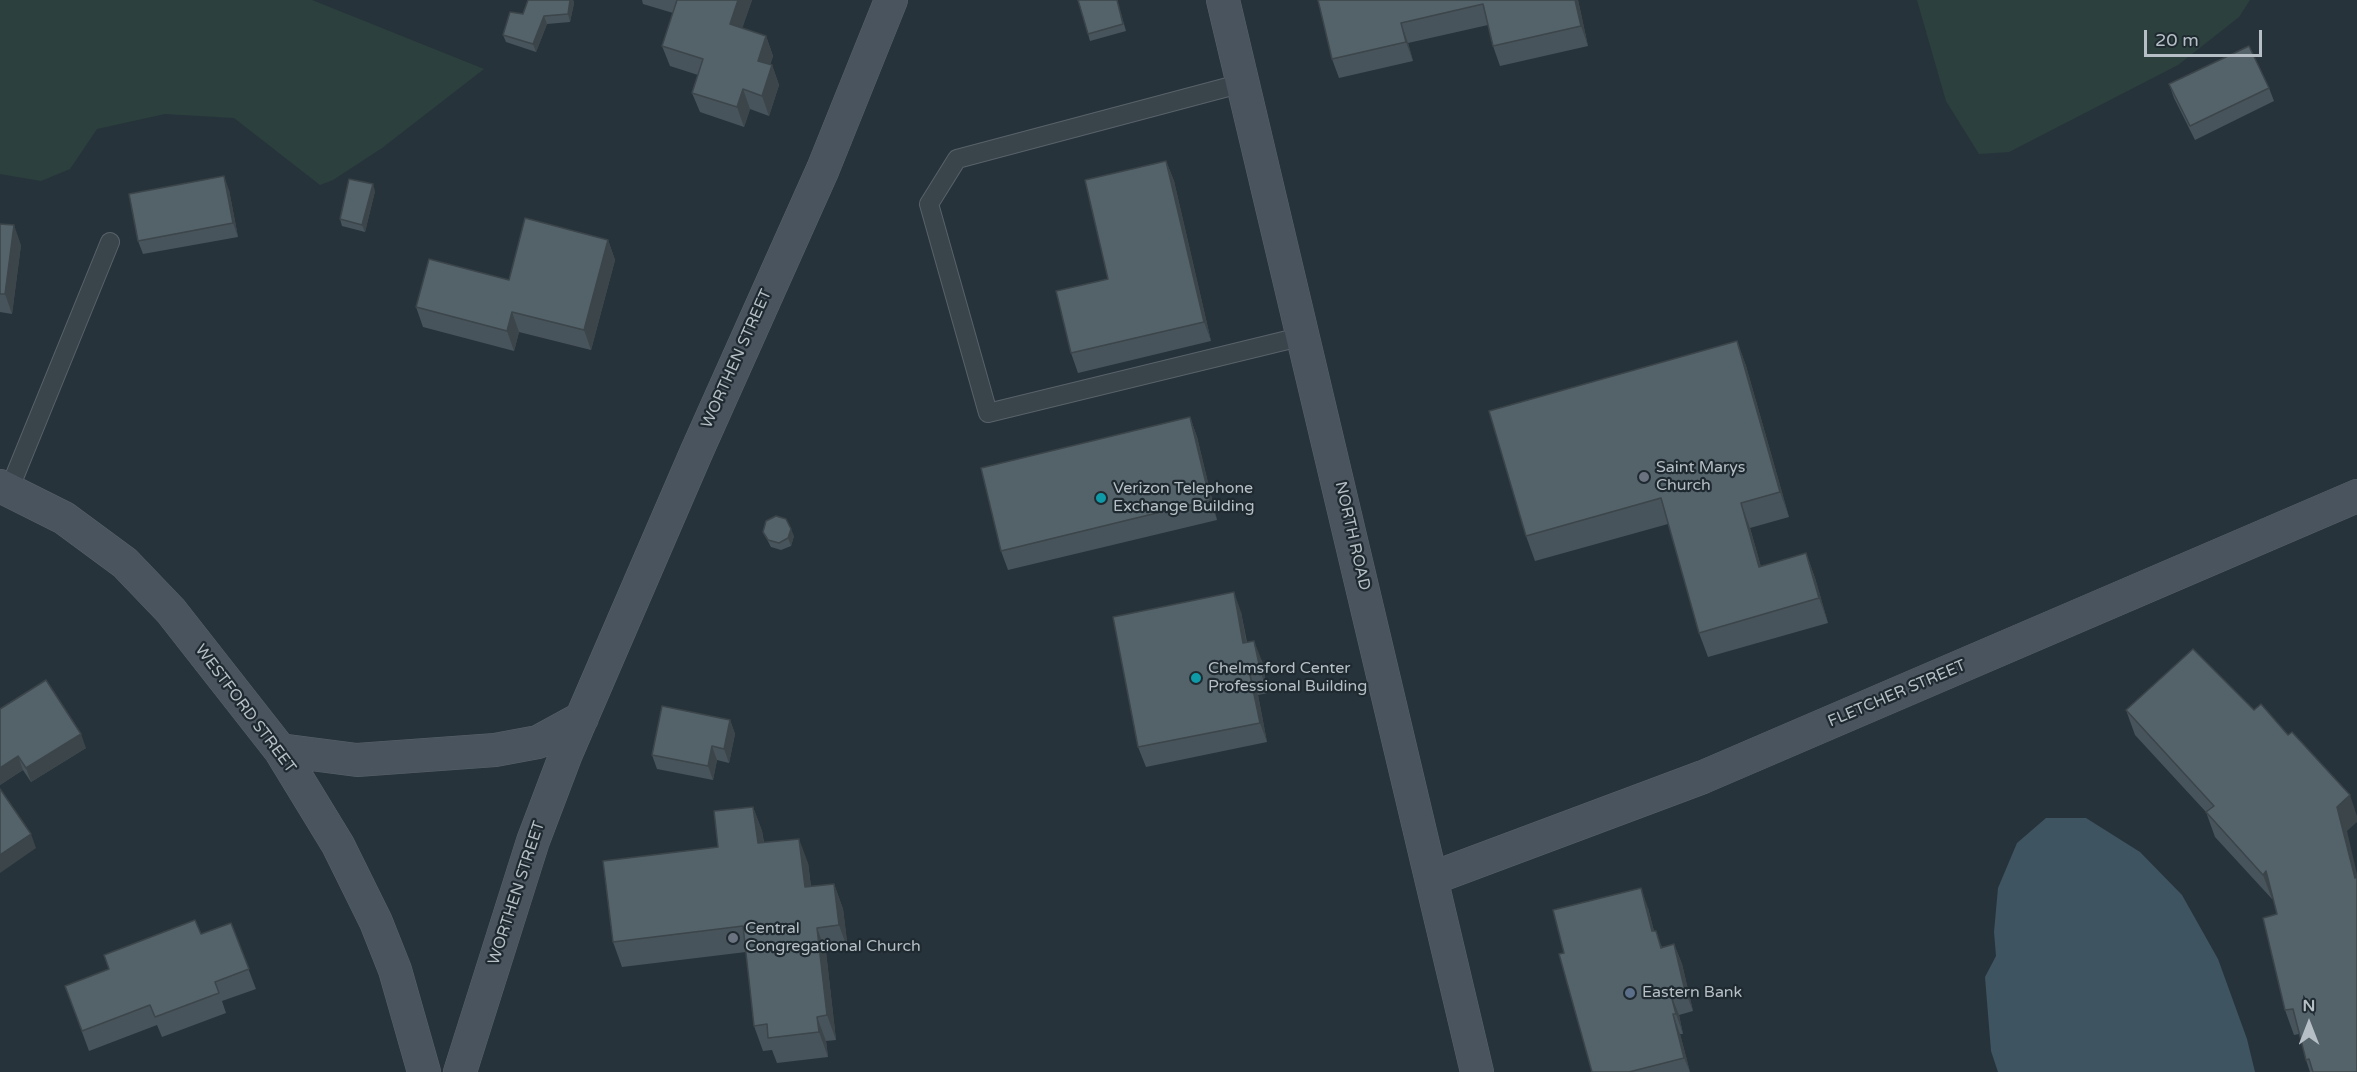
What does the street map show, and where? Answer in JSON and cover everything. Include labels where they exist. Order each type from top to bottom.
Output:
[{"type":"street","name":"WORTHEN STREET","points":[[460,1072],[533,841],[582,718],[691,463],[823,169],[891,0]]},
{"type":"street","name":"NORTH ROAD","points":[[1223,0],[1478,1072]]},
{"type":"street","name":"WESTFORD STREET","points":[[5,488],[81,529],[125,563],[171,611],[280,750],[338,845],[376,922],[398,980],[424,1072]]},
{"type":"street","name":"FLETCHER STREET","points":[[1433,879],[1703,777],[2357,496]]},
{"type":"street","points":[[280,750],[357,760],[495,750],[538,742],[582,718]]},
{"type":"lane","points":[[1243,83],[957,159],[929,204],[988,413],[1304,336]]},
{"type":"lane","points":[[5,488],[110,242]]},
{"type":"green space","points":[[0,0],[312,0],[484,69],[382,148],[333,180],[320,185],[234,118],[165,114],[97,129],[70,169],[41,181],[0,174]]},
{"type":"green space","points":[[1917,0],[2250,0],[2239,17],[2178,65],[2009,152],[1979,154],[1946,101]]},
{"type":"water","points":[[2046,818],[2086,818],[2140,852],[2182,895],[2218,959],[2247,1039],[2255,1072],[1998,1072],[1991,1051],[1985,977],[1996,956],[1994,932],[1998,888],[2017,843]]},
{"type":"building","points":[[528,0],[570,0],[568,14],[544,16],[533,44],[503,35],[510,12],[523,14]]},
{"type":"building","points":[[677,0],[738,0],[730,24],[766,36],[758,61],[772,65],[762,96],[743,89],[737,107],[692,93],[703,59],[662,46]]},
{"type":"building","points":[[1078,0],[1117,0],[1123,24],[1088,34]]},
{"type":"building","points":[[1318,0],[1575,0],[1581,26],[1493,46],[1483,4],[1401,23],[1406,42],[1332,59]]},
{"type":"building","points":[[2249,46],[2269,88],[2190,126],[2169,84]]},
{"type":"building","points":[[1166,161],[1204,322],[1071,353],[1056,291],[1108,279],[1085,180]]},
{"type":"building","points":[[224,176],[233,223],[138,241],[129,194]]},
{"type":"building","points":[[349,179],[373,184],[362,225],[340,219]]},
{"type":"building","points":[[525,218],[608,240],[584,330],[512,312],[507,331],[416,307],[429,259],[509,280]]},
{"type":"building","points":[[0,224],[14,225],[5,294],[0,294]]},
{"type":"building","name":"Saint Marys Church","points":[[1737,341],[1780,492],[1741,503],[1759,567],[1806,553],[1819,598],[1699,633],[1661,498],[1526,536],[1489,411]]},
{"type":"building","name":"Verizon Telephone Exchange Building","points":[[1190,417],[1210,500],[1001,551],[981,468]]},
{"type":"building","points":[[776,516],[786,519],[791,529],[788,538],[779,543],[768,540],[763,532],[766,521]]},
{"type":"building","name":"Chelmsford Center Professional Building","points":[[1234,592],[1243,643],[1254,641],[1261,673],[1250,675],[1260,723],[1138,747],[1113,617]]},
{"type":"building","points":[[2193,649],[2254,710],[2261,704],[2288,735],[2292,732],[2350,795],[2337,807],[2355,878],[2357,877],[2357,1072],[2313,1072],[2309,1059],[2306,1060],[2293,1009],[2285,1010],[2263,918],[2277,914],[2266,871],[2263,875],[2206,812],[2214,806],[2126,710]]},
{"type":"building","points":[[46,680],[81,734],[26,768],[18,756],[0,768],[0,709]]},
{"type":"building","points":[[662,706],[730,720],[724,749],[712,746],[708,766],[652,755]]},
{"type":"building","points":[[0,789],[31,834],[0,855]]},
{"type":"building","name":"Central Congregational Church","points":[[753,807],[758,843],[799,839],[805,887],[834,884],[839,925],[817,928],[827,1015],[817,1017],[819,1032],[768,1038],[767,1024],[754,1026],[743,926],[613,942],[603,861],[718,847],[714,811]]},
{"type":"building","name":"Eastern Bank","points":[[1641,888],[1652,931],[1656,931],[1661,948],[1674,944],[1685,991],[1671,995],[1676,1014],[1673,1014],[1684,1058],[1629,1072],[1592,1072],[1559,954],[1564,953],[1553,910]]},
{"type":"building","points":[[195,920],[201,934],[231,923],[249,969],[215,982],[219,993],[155,1017],[150,1005],[82,1031],[65,986],[109,969],[104,955]]},
{"type":"place","name":"Saint Marys Church","points":[[1644,477]]},
{"type":"place","name":"Verizon Telephone Exchange Building","points":[[1101,498]]},
{"type":"place","name":"Chelmsford Center Professional Building","points":[[1196,678]]},
{"type":"place","name":"Central Congregational Church","points":[[733,938]]},
{"type":"place","name":"Eastern Bank","points":[[1630,993]]}]
